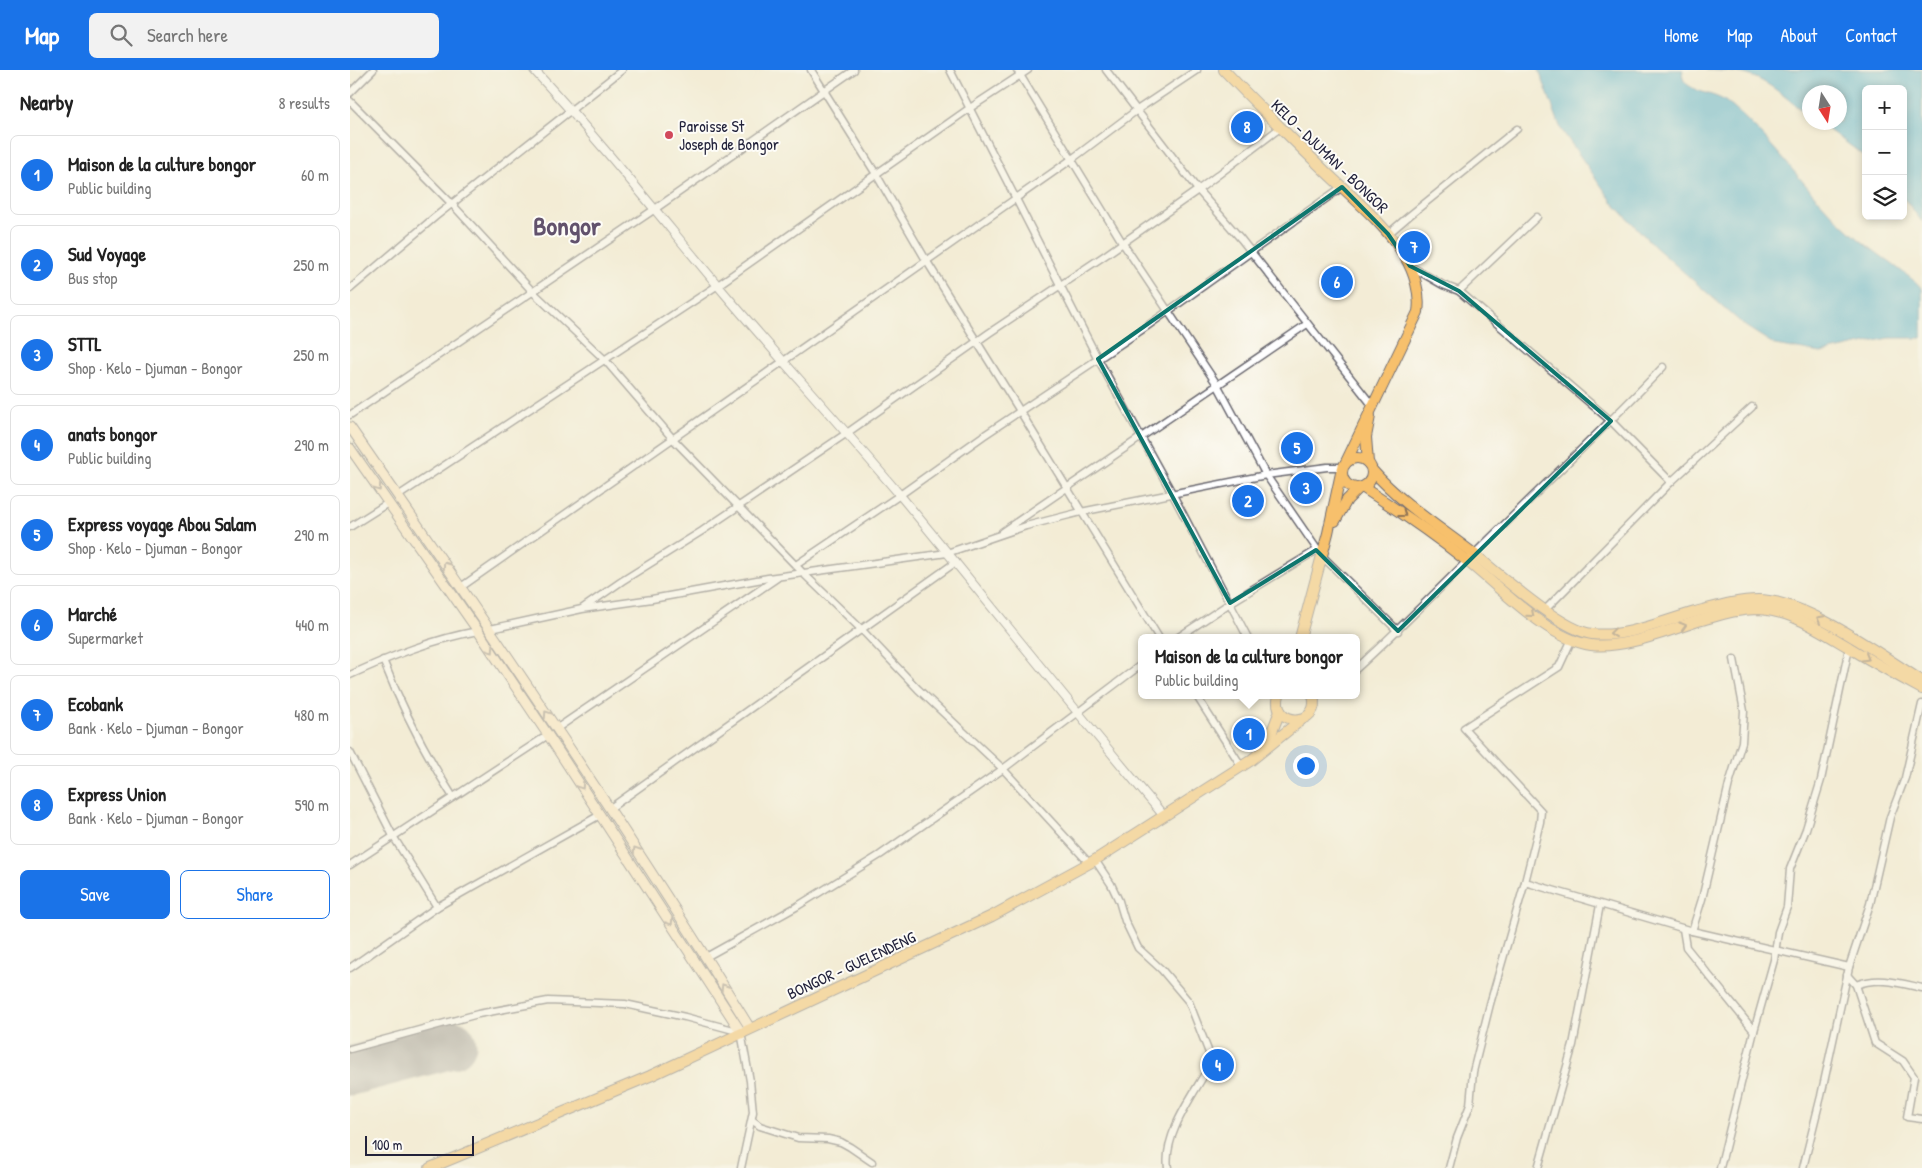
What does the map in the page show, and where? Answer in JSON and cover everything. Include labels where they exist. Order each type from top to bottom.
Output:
[{"type":"highway","name":"KELO - DJUMAN - BONGOR","points":[[1224,70],[1388,234],[1405,256],[1410,266],[1418,298],[1418,312],[1409,333],[1343,468],[1328,533]]},
{"type":"highway","name":"KELO - DJUMAN - BONGOR","points":[[1370,467],[1366,437],[1372,406]]},
{"type":"highway","points":[[1922,681],[1826,622],[1802,610],[1778,602],[1759,600],[1739,601],[1613,634],[1591,634],[1575,629],[1470,558],[1361,487],[1347,484],[1343,468],[1351,459],[1358,458],[1370,467],[1399,497],[1470,558],[1537,618],[1560,634],[1572,639],[1591,645],[1616,644],[1722,614],[1758,609],[1797,619],[1922,689]]},
{"type":"highway","points":[[1361,487],[1371,478],[1370,467]]},
{"type":"highway","name":"KELO - DJUMAN - BONGOR","points":[[1301,634],[1319,553],[1347,500],[1361,487]]},
{"type":"highway","points":[[1265,750],[1280,711],[1278,699]]},
{"type":"highway","name":"BONGOR - GUELENDENG","points":[[430,1168],[650,1076],[978,922],[1092,862],[1265,750],[1306,717],[1313,709],[1315,699]]},
{"type":"highway","points":[[1280,711],[1289,719],[1300,720]]},
{"type":"main road","points":[[350,427],[490,629],[609,809],[706,957],[746,1030]]},
{"type":"main road","points":[[350,448],[478,631],[568,768],[746,1030]]},
{"type":"main road","points":[[421,549],[430,544]]},
{"type":"main road","points":[[568,768],[578,762]]},
{"type":"street","points":[[350,93],[373,70]]},
{"type":"street","points":[[534,70],[655,209],[782,362],[847,433],[900,495],[1077,713],[1164,816]]},
{"type":"street","points":[[350,289],[452,204],[622,70]]},
{"type":"street","points":[[811,70],[1157,634]]},
{"type":"street","points":[[350,415],[655,209],[854,70]]},
{"type":"street","points":[[950,70],[1059,285],[1246,634]]},
{"type":"street","points":[[398,496],[718,285],[1019,72],[1028,70]]},
{"type":"street","points":[[1106,70],[1198,190],[1252,253],[1372,406]]},
{"type":"street","points":[[461,587],[1072,159],[1137,110],[1197,70]]},
{"type":"street","points":[[1019,72],[1122,242],[1218,386],[1266,475],[1319,553],[1398,631]]},
{"type":"street","points":[[350,101],[452,204],[533,292],[605,360],[674,439],[803,573],[861,629],[918,689],[1003,770],[1111,884],[1138,948],[1162,970],[1189,1002],[1211,1058],[1212,1064],[1192,1095],[1170,1141],[1167,1159],[1168,1168]]},
{"type":"street","points":[[582,609],[847,433],[1198,190],[1280,128]]},
{"type":"street","points":[[1388,234],[1517,129]]},
{"type":"street","points":[[796,565],[900,495],[1020,410],[1167,312],[1342,187]]},
{"type":"street","points":[[1459,291],[1537,217]]},
{"type":"street","points":[[1410,266],[1443,285],[1459,291],[1611,422],[1671,482]]},
{"type":"street","points":[[996,536],[1307,324]]},
{"type":"street","points":[[1360,665],[1398,631],[1470,558],[1611,422],[1663,367]]},
{"type":"street","points":[[1545,610],[1671,482],[1752,407]]},
{"type":"street","points":[[490,629],[582,609],[652,599],[780,576],[948,553],[1026,526],[1081,512],[1266,475],[1327,467],[1343,468]]},
{"type":"street","points":[[350,527],[388,503]]},
{"type":"street","points":[[1183,634],[1230,602],[1319,553]]},
{"type":"street","points":[[609,809],[956,562]]},
{"type":"street","points":[[556,729],[780,576]]},
{"type":"street","points":[[350,675],[382,660],[443,638],[478,631]]},
{"type":"street","points":[[1449,1168],[1457,1138],[1470,1104],[1475,1066],[1525,882],[1541,811],[1464,728],[1559,668],[1572,639]]},
{"type":"street","points":[[1720,1168],[1778,932],[1787,907],[1790,869],[1806,829],[1821,780],[1849,648]]},
{"type":"street","points":[[1692,932],[1742,742],[1744,711],[1734,659]]},
{"type":"street","points":[[382,660],[398,698],[428,758],[453,797]]},
{"type":"street","points":[[706,957],[842,881],[1003,770],[1138,667]]},
{"type":"street","points":[[1199,699],[1242,766]]},
{"type":"street","points":[[1803,1168],[1849,967],[1870,904],[1890,817],[1906,778],[1922,704]]},
{"type":"street","points":[[350,865],[548,735]]},
{"type":"street","points":[[350,752],[393,836],[437,907]]},
{"type":"street","points":[[350,968],[437,907],[600,815]]},
{"type":"street","points":[[1525,882],[1692,932],[1849,967]]},
{"type":"street","points":[[1538,1168],[1573,1045],[1600,905]]},
{"type":"street","points":[[1683,929],[1686,947],[1754,1031]]},
{"type":"street","points":[[1847,975],[1856,986],[1875,1043],[1903,1061],[1914,1077],[1906,1117],[1922,1119]]},
{"type":"street","points":[[1856,986],[1863,982],[1880,980],[1922,988]]},
{"type":"street","points":[[350,1049],[478,1014],[548,1001],[625,1004],[746,1030],[753,1102],[752,1120],[741,1168]]},
{"type":"street","points":[[752,1120],[760,1126],[798,1138],[821,1138],[841,1142],[872,1162]]},
{"type":"highlighted area","points":[[1342,187],[1388,234],[1410,266],[1459,291],[1611,421],[1398,631],[1316,550],[1230,603],[1098,359]]},
{"type":"water","points":[[1539,70],[1683,70],[1685,82],[1690,87],[1720,98],[1733,107],[1757,130],[1840,222],[1917,283],[1922,289],[1922,338],[1889,338],[1821,353],[1775,345],[1745,326],[1654,246],[1614,204],[1561,129]]},
{"type":"water","points":[[1706,70],[1922,70],[1922,222],[1907,202],[1907,85],[1862,85],[1862,154],[1829,130],[1847,130],[1847,85],[1802,85],[1802,111],[1762,81],[1735,72]]},
{"type":"runway","points":[[350,1071],[452,1044]]},
{"type":"place","name":"Express Union","points":[[1247,127]]},
{"type":"place","name":"Paroisse St Joseph de Bongor","points":[[669,135]]},
{"type":"place","name":"Ecobank","points":[[1414,247]]},
{"type":"place","name":"Marché","points":[[1337,282]]},
{"type":"place","name":"Express voyage Abou Salam","points":[[1297,448]]},
{"type":"place","name":"STTL","points":[[1306,488]]},
{"type":"place","name":"Sud Voyage","points":[[1248,501]]},
{"type":"place","name":"Maison de la culture bongor","points":[[1249,734]]},
{"type":"place","name":"anats bongor","points":[[1218,1065]]},
{"type":"district","name":"Bongor","points":[[567,226]]}]
